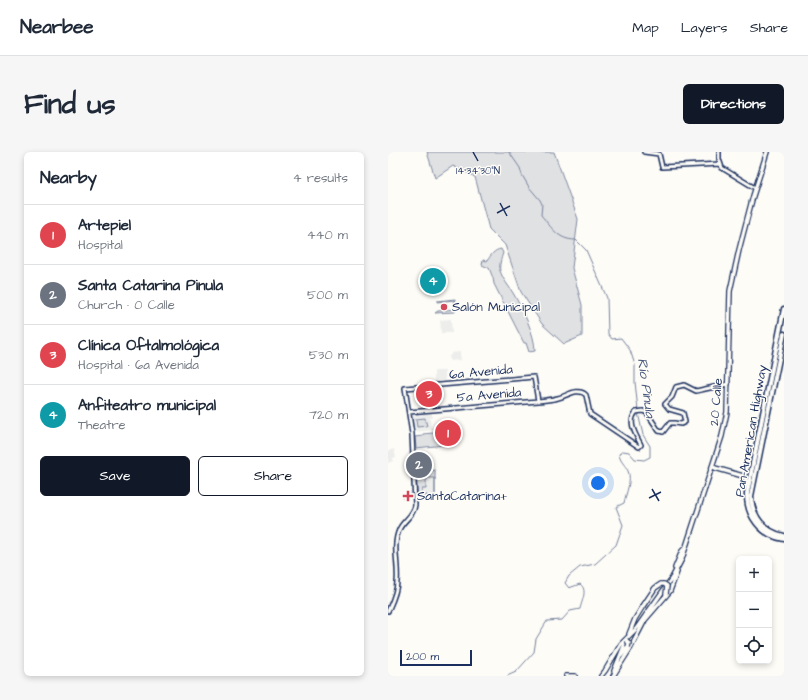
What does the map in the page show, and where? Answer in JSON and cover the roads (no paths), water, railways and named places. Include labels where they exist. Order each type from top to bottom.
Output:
[{"type":"highway","name":"Pan-American Highway","points":[[784,309],[747,493],[749,510],[757,524],[770,536],[784,539]]},
{"type":"highway","name":"Pan-American Highway","points":[[784,334],[751,492],[751,500],[755,515],[761,523],[771,531],[784,536]]},
{"type":"highway","points":[[767,425],[772,391]]},
{"type":"highway","points":[[760,413],[765,404]]},
{"type":"main road","name":"20 Calle","points":[[625,644],[629,635],[636,628],[672,578],[679,564],[726,424],[730,291],[755,188],[767,152]]},
{"type":"main road","points":[[713,466],[715,468],[742,475],[747,481],[747,493]]},
{"type":"main road","points":[[711,471],[714,470],[742,475],[752,469]]},
{"type":"main road","points":[[636,621],[669,579],[682,551],[686,546]]},
{"type":"main road","points":[[645,620],[670,591],[679,564]]},
{"type":"main road","points":[[625,644],[612,676],[630,649],[648,614],[666,594],[667,586],[661,584],[657,586],[629,635]]},
{"type":"main road","points":[[601,676],[625,644]]},
{"type":"main road","points":[[566,676],[575,676]]},
{"type":"street","points":[[644,152],[658,154],[662,167],[720,164]]},
{"type":"street","points":[[719,152],[720,164],[723,170],[755,188]]},
{"type":"street","name":"6a Avenida","points":[[409,412],[405,388],[534,377],[538,400]]},
{"type":"street","name":"5a Avenida","points":[[409,412],[558,398],[570,393],[580,392],[586,397],[588,411],[590,414],[639,448],[641,445],[632,422],[633,416],[636,412],[647,412],[659,431],[663,432],[670,423],[681,424],[685,422],[683,413],[669,409],[665,404],[672,397],[676,387],[684,385],[696,391],[728,384]]},
{"type":"street","points":[[388,611],[394,596],[397,580],[397,535],[399,529],[412,514],[414,509],[413,450],[409,412]]},
{"type":"waterway","name":"Río Pinula","points":[[509,152],[520,168],[529,187],[540,200],[542,204],[541,215],[552,229],[560,236],[576,240],[586,250],[607,298],[608,334],[612,339],[621,338],[630,350],[635,365],[638,410]]},
{"type":"waterway","points":[[507,676],[516,672],[534,652],[536,639],[547,621],[562,620],[570,611],[580,609],[584,589],[580,584],[569,588],[565,583],[569,576],[580,567],[595,564],[616,545],[623,525],[616,507],[624,503],[629,478],[628,471],[620,459],[619,454],[623,451],[629,452],[635,459],[644,460],[650,457],[650,446],[643,435],[638,413]]},
{"type":"tunnel","points":[[756,439],[760,413]]},
{"type":"tunnel","points":[[631,633],[637,624]]},
{"type":"place","name":"Anfiteatro municipal","points":[[433,281]]},
{"type":"place","name":"Salón Municipal","points":[[444,307]]},
{"type":"place","name":"Clínica Oftalmológica","points":[[429,394]]},
{"type":"place","name":"Artepiel","points":[[448,433]]},
{"type":"place","name":"Santa Catarina Pinula","points":[[419,465]]},
{"type":"place","name":"SantaCatarina+","points":[[408,496]]}]
